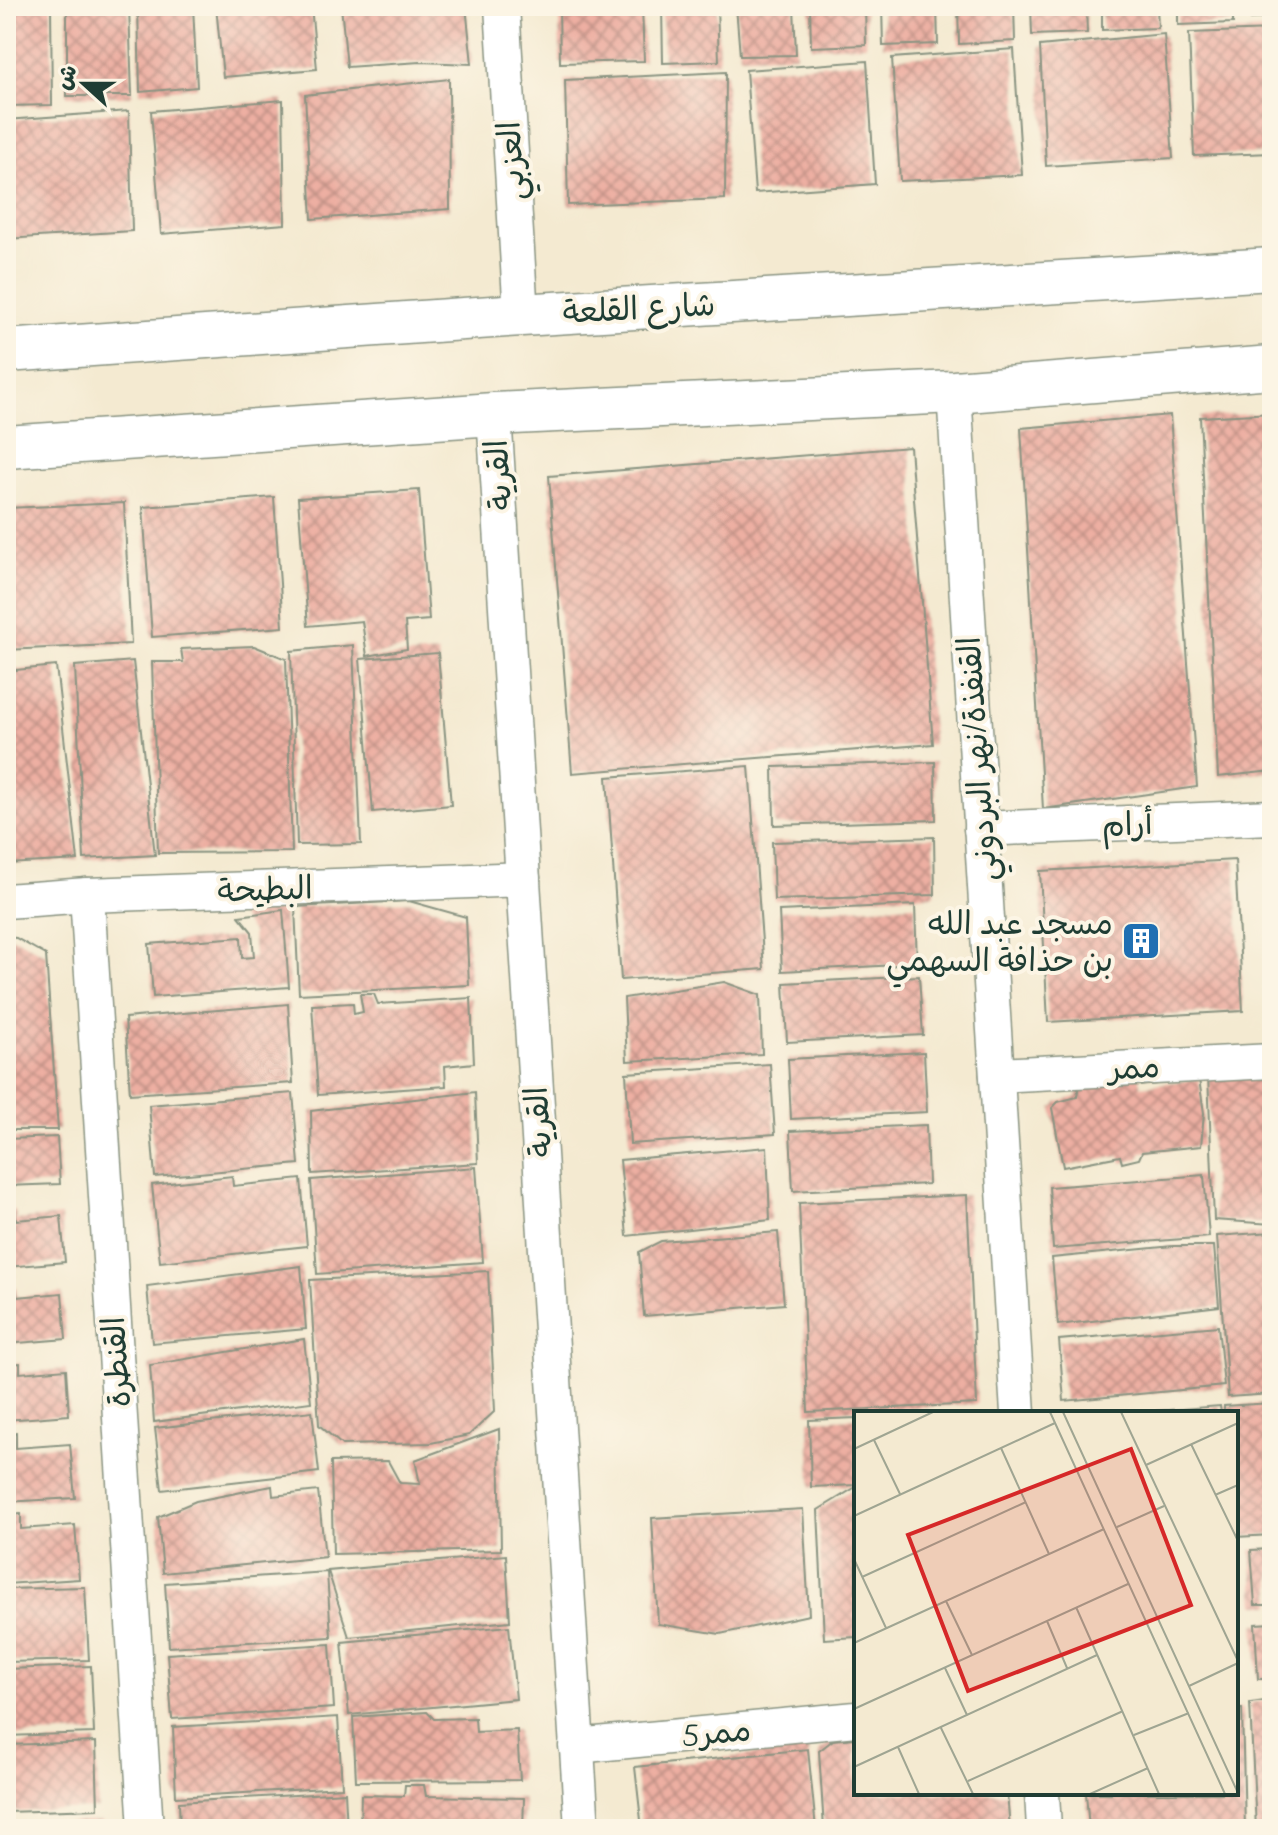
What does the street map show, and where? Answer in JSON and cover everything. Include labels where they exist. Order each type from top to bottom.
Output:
[{"type":"street","name":"العزبي","points":[[502,6],[521,315]]},
{"type":"street","name":"شارع القلعة","points":[[6,351],[521,315],[1272,269]]},
{"type":"street","points":[[6,447],[494,414],[954,392],[1272,367]]},
{"type":"street","name":"القنفذة/نهر البردوني","points":[[954,392],[1018,1411]]},
{"type":"street","name":"القرية","points":[[494,414],[582,1829]]},
{"type":"street","name":"أرام","points":[[981,829],[1272,817]]},
{"type":"street","name":"البطيحة","points":[[6,901],[87,895],[523,879]]},
{"type":"street","name":"القنطرة","points":[[87,895],[146,1829]]},
{"type":"street","name":"ممر","points":[[997,1075],[1272,1061]]},
{"type":"street","name":"ممر5","points":[[576,1746],[854,1719]]},
{"type":"street","points":[[1042,1795],[1044,1829]]},
{"type":"building","points":[[6,6],[51,6],[52,105],[6,106]]},
{"type":"building","points":[[67,6],[129,6],[132,96],[67,96]]},
{"type":"building","points":[[138,6],[193,6],[197,87],[140,92]]},
{"type":"building","points":[[216,6],[311,6],[317,69],[223,77]]},
{"type":"building","points":[[341,6],[466,6],[472,64],[420,62],[347,67]]},
{"type":"building","points":[[559,6],[642,6],[644,61],[560,63]]},
{"type":"building","points":[[662,6],[717,6],[719,61],[663,63]]},
{"type":"building","points":[[736,6],[794,6],[796,55],[740,56]]},
{"type":"building","points":[[810,6],[865,6],[866,45],[811,47]]},
{"type":"building","points":[[882,6],[937,6],[938,44],[883,46]]},
{"type":"building","points":[[958,6],[1014,6],[1015,41],[959,44]]},
{"type":"building","points":[[1031,6],[1086,6],[1087,33],[1032,35]]},
{"type":"building","points":[[1102,6],[1157,6],[1158,28],[1102,30]]},
{"type":"building","points":[[1178,6],[1233,6],[1233,23],[1178,25]]},
{"type":"building","points":[[1249,6],[1272,6],[1272,18],[1249,19]]},
{"type":"building","points":[[1272,30],[1272,153],[1194,156],[1189,33]]},
{"type":"building","points":[[1164,34],[1173,158],[1046,166],[1040,46]]},
{"type":"building","points":[[1014,49],[1022,175],[900,181],[892,58]]},
{"type":"building","points":[[867,61],[875,184],[755,193],[746,70]]},
{"type":"building","points":[[726,72],[725,199],[568,205],[565,80]]},
{"type":"building","points":[[449,79],[450,209],[312,219],[305,95]]},
{"type":"building","points":[[283,100],[285,224],[161,234],[151,111]]},
{"type":"building","points":[[129,111],[132,231],[6,239],[6,120]]},
{"type":"building","points":[[1272,413],[1272,771],[1218,777],[1200,417]]},
{"type":"building","points":[[1170,415],[1197,787],[1043,809],[1021,428]]},
{"type":"building","points":[[910,447],[933,744],[572,773],[549,476]]},
{"type":"building","points":[[419,490],[429,620],[405,622],[407,649],[367,656],[362,621],[308,626],[298,498]]},
{"type":"building","points":[[274,497],[283,627],[152,637],[143,507]]},
{"type":"building","points":[[124,503],[131,644],[6,650],[6,508]]},
{"type":"building","points":[[353,645],[361,844],[297,845],[291,651]]},
{"type":"building","points":[[254,646],[286,659],[292,852],[158,853],[152,662],[183,662],[181,649]]},
{"type":"building","points":[[438,653],[451,805],[373,812],[360,659]]},
{"type":"building","points":[[133,661],[155,855],[84,859],[75,666]]},
{"type":"building","points":[[56,666],[78,860],[7,864],[6,671]]},
{"type":"building","points":[[935,762],[936,820],[774,825],[773,767]]},
{"type":"building","points":[[749,766],[764,969],[621,980],[607,777]]},
{"type":"building","points":[[934,837],[935,895],[774,900],[772,842]]},
{"type":"building","name":"مسجد عبد الله بن حذافة السهمي","points":[[1235,860],[1243,1011],[1048,1022],[1040,871]]},
{"type":"building","points":[[409,901],[466,917],[469,985],[299,994],[295,907]]},
{"type":"building","points":[[915,905],[917,964],[782,971],[779,911]]},
{"type":"building","points":[[283,910],[289,987],[153,997],[149,944],[241,937],[242,958],[254,957],[252,932],[239,916]]},
{"type":"building","points":[[6,937],[16,938],[46,955],[58,1130],[6,1130]]},
{"type":"building","points":[[919,976],[923,1035],[787,1042],[784,983]]},
{"type":"building","points":[[724,982],[760,995],[762,1054],[627,1061],[624,998]]},
{"type":"building","points":[[360,994],[374,994],[378,1004],[471,998],[474,1063],[445,1066],[446,1086],[318,1095],[312,1005],[353,1003],[354,1014],[363,1012]]},
{"type":"building","points":[[288,1004],[293,1083],[130,1094],[125,1018]]},
{"type":"building","points":[[924,1052],[927,1112],[791,1119],[788,1059]]},
{"type":"building","points":[[770,1064],[775,1134],[630,1144],[626,1073]]},
{"type":"building","points":[[1208,1075],[1272,1075],[1272,1224],[1214,1220]]},
{"type":"building","points":[[1140,1077],[1141,1086],[1199,1079],[1204,1113],[1201,1146],[1142,1152],[1139,1159],[1122,1163],[1120,1156],[1063,1167],[1052,1108],[1058,1102],[1077,1097],[1079,1083]]},
{"type":"building","points":[[475,1092],[478,1163],[312,1174],[311,1111]]},
{"type":"building","points":[[293,1093],[299,1164],[155,1177],[149,1105]]},
{"type":"building","points":[[926,1125],[928,1184],[793,1191],[790,1131]]},
{"type":"building","points":[[57,1137],[60,1184],[6,1186],[6,1139]]},
{"type":"building","points":[[767,1147],[770,1220],[627,1236],[620,1160]]},
{"type":"building","points":[[476,1167],[483,1262],[317,1274],[311,1180]]},
{"type":"building","points":[[1204,1175],[1209,1237],[1053,1249],[1049,1187]]},
{"type":"building","points":[[232,1176],[233,1186],[301,1179],[307,1246],[160,1262],[152,1185]]},
{"type":"building","points":[[967,1195],[977,1404],[808,1412],[799,1203]]},
{"type":"building","points":[[15,1210],[16,1220],[61,1216],[65,1262],[6,1267],[6,1211]]},
{"type":"building","points":[[778,1232],[784,1304],[644,1316],[639,1252],[661,1241]]},
{"type":"building","points":[[1272,1232],[1272,1394],[1228,1397],[1217,1236]]},
{"type":"building","points":[[1173,1246],[1214,1246],[1219,1306],[1058,1325],[1052,1258]]},
{"type":"building","points":[[301,1266],[306,1329],[152,1343],[147,1286]]},
{"type":"building","points":[[488,1271],[495,1411],[469,1435],[431,1443],[342,1445],[319,1425],[310,1280]]},
{"type":"building","points":[[16,1287],[17,1297],[62,1293],[66,1339],[6,1344],[6,1288]]},
{"type":"building","points":[[1218,1326],[1224,1386],[1064,1401],[1059,1340]]},
{"type":"building","points":[[304,1339],[311,1402],[154,1422],[150,1365]]},
{"type":"building","points":[[20,1363],[20,1373],[66,1369],[69,1415],[6,1420],[6,1364]]},
{"type":"building","points":[[1272,1403],[1272,1535],[1238,1537],[1238,1411],[1224,1411],[1224,1406]]},
{"type":"building","points":[[1220,1406],[1221,1411],[1156,1411]]},
{"type":"building","points":[[312,1411],[319,1472],[162,1490],[155,1428]]},
{"type":"building","points":[[854,1418],[854,1485],[811,1487],[809,1420]]},
{"type":"building","points":[[499,1429],[501,1550],[333,1554],[331,1462],[388,1461],[400,1483],[420,1484],[415,1460]]},
{"type":"building","points":[[16,1432],[16,1448],[70,1444],[75,1498],[6,1502],[6,1433]]},
{"type":"building","points":[[272,1486],[273,1496],[318,1491],[325,1557],[163,1573],[158,1517],[196,1501]]},
{"type":"building","points":[[854,1488],[854,1637],[824,1639],[818,1510]]},
{"type":"building","points":[[803,1509],[809,1615],[720,1634],[658,1624],[652,1518]]},
{"type":"building","points":[[21,1514],[21,1529],[75,1525],[79,1579],[6,1584],[6,1515]]},
{"type":"building","points":[[1272,1549],[1272,1605],[1255,1605],[1251,1550]]},
{"type":"building","points":[[506,1555],[510,1621],[349,1637],[328,1571]]},
{"type":"building","points":[[327,1572],[331,1637],[169,1647],[165,1583]]},
{"type":"building","points":[[85,1587],[89,1660],[6,1662],[6,1589]]},
{"type":"building","points":[[1272,1623],[1272,1679],[1258,1679],[1255,1624]]},
{"type":"building","points":[[509,1626],[516,1699],[349,1715],[342,1642]]},
{"type":"building","points":[[330,1644],[334,1708],[172,1719],[167,1654]]},
{"type":"building","points":[[91,1666],[94,1733],[6,1736],[6,1669]]},
{"type":"building","points":[[1272,1700],[1272,1829],[1256,1829],[1250,1703]]},
{"type":"building","points":[[1238,1709],[1242,1709],[1245,1829],[1089,1829],[1086,1795],[1238,1795]]},
{"type":"building","points":[[427,1712],[434,1719],[475,1718],[476,1732],[517,1730],[520,1780],[356,1781],[353,1717]]},
{"type":"building","points":[[338,1717],[342,1787],[176,1797],[173,1727]]},
{"type":"building","points":[[854,1738],[854,1795],[1007,1795],[1010,1829],[824,1829],[819,1751],[833,1740]]},
{"type":"building","points":[[96,1742],[98,1809],[6,1812],[6,1745]]},
{"type":"building","points":[[808,1749],[816,1829],[642,1829],[635,1767]]},
{"type":"building","points":[[405,1785],[424,1785],[426,1796],[524,1798],[523,1829],[360,1829],[361,1795],[404,1796]]},
{"type":"building","points":[[345,1792],[347,1829],[180,1829],[179,1802]]},
{"type":"building","points":[[102,1821],[103,1829],[6,1829],[6,1826]]},
{"type":"place","name":"مسجد عبد الله بن حذافة السهمي","points":[[1141,941]]}]
